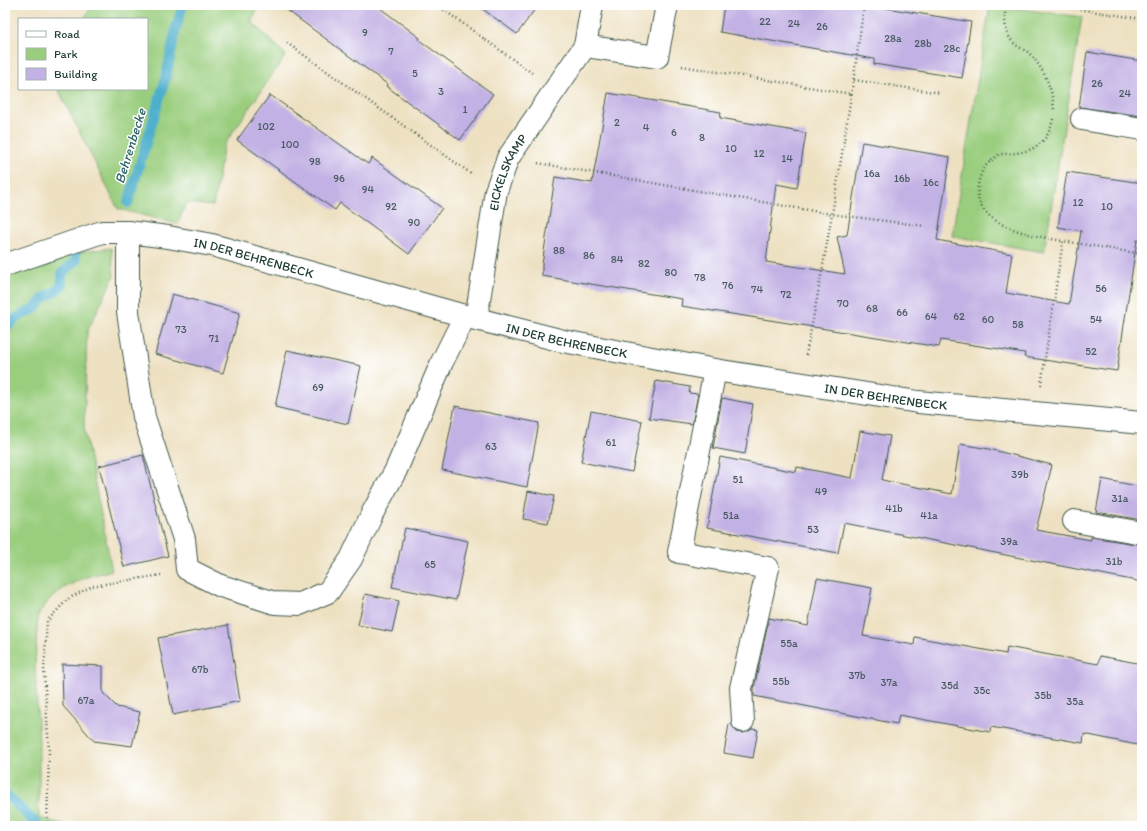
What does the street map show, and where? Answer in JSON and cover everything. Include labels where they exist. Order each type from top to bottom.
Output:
[{"type":"street","name":"EICKELSKAMP","points":[[187,569],[221,586],[275,604],[300,604],[328,592],[351,559],[373,512],[396,470],[442,362],[471,317],[496,191],[508,158],[585,46],[592,5]]},
{"type":"street","points":[[585,46],[657,57],[667,5]]},
{"type":"street","points":[[1082,119],[1142,129]]},
{"type":"street","name":"IN DER BEHRENBECK","points":[[5,265],[102,232],[128,232],[168,237],[212,245],[563,341],[715,370],[918,402],[1142,423]]},
{"type":"street","points":[[128,232],[128,312],[144,417],[184,539],[187,569]]},
{"type":"street","points":[[715,370],[680,552],[768,568],[741,688],[743,721]]},
{"type":"street","points":[[1074,521],[1142,533]]},
{"type":"path","points":[[437,5],[555,90]]},
{"type":"path","points":[[800,383],[822,277],[831,214],[854,80],[864,5]]},
{"type":"path","points":[[1006,5],[1004,17],[1008,35],[1014,44],[1028,52],[1041,68],[1049,84],[1053,100],[1054,114],[1050,133],[1039,145],[1019,154],[999,154],[982,171],[977,194],[982,208],[999,223],[1025,234],[1142,254]]},
{"type":"path","points":[[1052,5],[1142,19]]},
{"type":"path","points":[[287,43],[496,191]]},
{"type":"path","points":[[657,57],[674,65],[851,94]]},
{"type":"path","points":[[854,80],[941,93]]},
{"type":"path","points":[[508,158],[831,214],[925,226]]},
{"type":"path","points":[[1036,413],[1063,241]]},
{"type":"path","points":[[47,826],[49,751],[44,672],[47,621],[68,599],[92,586],[187,569]]},
{"type":"green space","points":[[92,5],[260,5],[251,21],[286,55],[224,145],[213,206],[186,203],[178,224],[118,209],[58,90],[148,90],[148,18],[85,18]]},
{"type":"green space","points":[[990,5],[1082,17],[1044,252],[952,236]]},
{"type":"green space","points":[[111,248],[114,276],[87,332],[84,428],[112,570],[84,578],[64,588],[49,600],[38,615],[35,665],[39,743],[39,818],[71,826],[5,826],[5,279],[64,254]]},
{"type":"building","points":[[280,5],[376,5],[420,38],[419,40],[493,94],[460,140]]},
{"type":"building","points":[[477,5],[538,5],[517,34]]},
{"type":"building","points":[[724,5],[868,5],[971,22],[962,78],[874,64],[874,59],[720,32]]},
{"type":"building","points":[[1087,52],[1142,61],[1142,116],[1079,107]]},
{"type":"building","points":[[608,93],[721,112],[720,118],[806,133],[797,188],[776,184],[766,262],[845,274],[837,237],[847,235],[862,142],[950,157],[937,240],[1012,254],[1006,293],[1069,304],[1081,231],[1058,227],[1067,172],[1142,183],[1142,241],[1137,240],[1117,371],[1024,357],[1025,353],[941,340],[939,347],[681,306],[682,299],[542,276],[542,265],[555,177],[592,183]]},
{"type":"building","points":[[270,95],[368,164],[372,158],[442,208],[409,254],[340,203],[335,210],[237,140]]},
{"type":"building","points":[[172,294],[240,313],[223,373],[155,354]]},
{"type":"building","points":[[287,350],[361,366],[348,424],[275,407]]},
{"type":"building","points":[[656,381],[690,387],[689,393],[698,394],[692,424],[649,418]]},
{"type":"building","points":[[722,398],[753,404],[745,454],[713,448]]},
{"type":"building","points":[[455,406],[539,423],[527,487],[442,470]]},
{"type":"building","points":[[591,411],[642,421],[632,472],[581,462]]},
{"type":"building","points":[[860,431],[890,436],[882,480],[952,494],[960,444],[989,449],[1052,465],[1036,530],[1091,540],[1091,537],[1142,545],[1142,582],[844,523],[838,553],[707,528],[720,457],[796,472],[797,467],[852,478]]},
{"type":"building","points":[[143,455],[168,556],[124,567],[99,466]]},
{"type":"building","points":[[1102,479],[1142,487],[1142,520],[1096,512]]},
{"type":"building","points":[[528,491],[554,496],[548,523],[523,519]]},
{"type":"building","points":[[405,528],[468,541],[456,600],[392,587]]},
{"type":"building","points":[[817,578],[872,588],[863,636],[914,645],[915,637],[1006,654],[1007,647],[1098,664],[1100,656],[1142,664],[1142,746],[1084,734],[1083,743],[991,727],[990,732],[899,715],[897,724],[754,696],[754,689],[769,618],[808,626]]},
{"type":"building","points":[[365,594],[399,601],[392,632],[358,625]]},
{"type":"building","points":[[228,625],[240,701],[173,715],[158,638]]},
{"type":"building","points":[[62,664],[103,666],[103,693],[117,707],[140,712],[132,746],[94,741],[63,706]]},
{"type":"building","points":[[729,724],[732,725],[737,732],[743,733],[752,729],[758,730],[753,758],[724,753]]},
{"type":"waterway","name":"Behrenbecke","points":[[128,203],[166,77],[176,28],[183,5]]},
{"type":"waterway","name":"Behrenbecke","points":[[5,328],[18,317],[34,309],[45,297],[55,292],[62,285],[62,273],[76,261],[75,250]]},
{"type":"waterway","name":"Behrenbecke","points":[[5,794],[39,826]]}]
